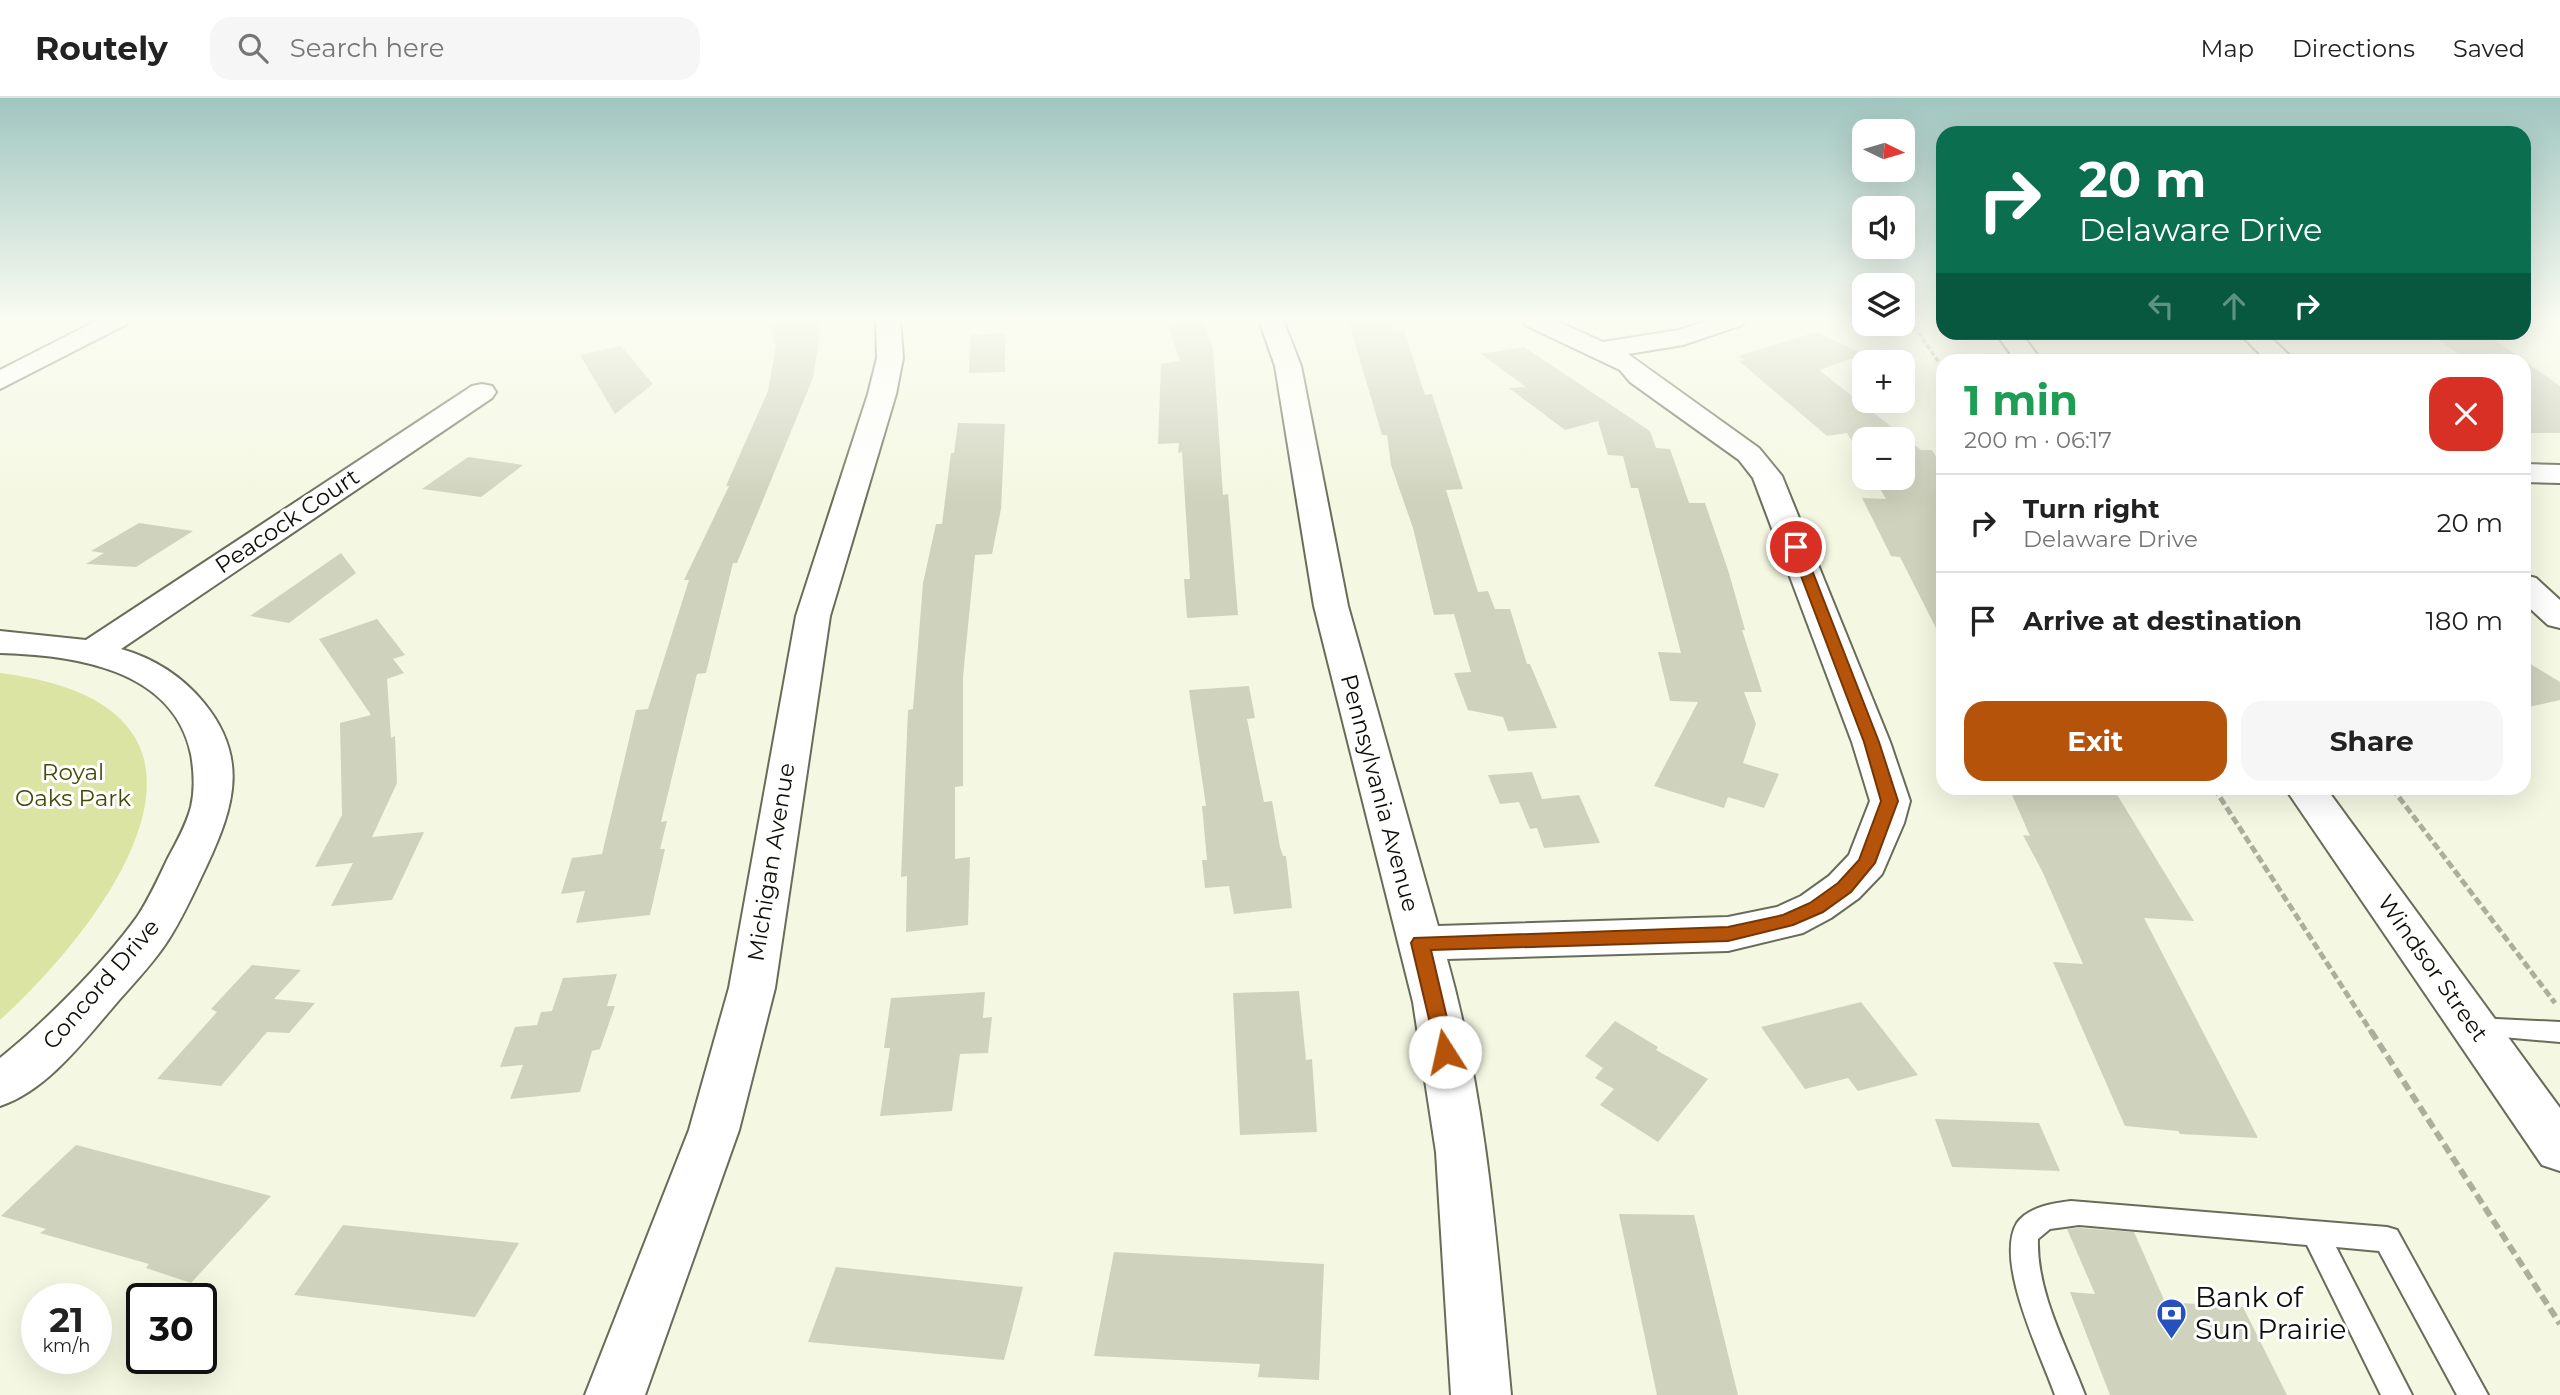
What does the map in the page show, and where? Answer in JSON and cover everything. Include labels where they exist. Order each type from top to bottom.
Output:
[{"type":"street","name":"Michigan Avenue","points":[[615,1395],[714,1130],[751,988],[813,616],[885,381]]},
{"type":"street","name":"Pennsylvania Avenue","points":[[1291,381],[1331,606],[1436,1002],[1462,1152],[1481,1395]]},
{"type":"street","points":[[1420,943],[1728,934],[1787,921],[1816,908],[1844,887],[1867,863],[1884,823],[1890,801],[1871,742],[1761,465],[1645,381]]},
{"type":"street","name":"Peacock Court","points":[[92,652],[482,392]]},
{"type":"street","points":[[2531,473],[2560,474]]},
{"type":"street","points":[[2531,591],[2560,618]]},
{"type":"street","name":"Concord Drive","points":[[0,642],[43,644],[92,652],[157,679],[192,708],[206,736],[211,757],[212,799],[204,825],[172,896],[150,933],[32,1063],[0,1086]]},
{"type":"street","name":"Windsor Street","points":[[2310,795],[2560,1149]]},
{"type":"lane","points":[[2475,1027],[2560,1032]]},
{"type":"lane","points":[[2070,1395],[2027,1270],[2023,1240],[2030,1228],[2040,1220],[2079,1213],[2387,1239],[2473,1395]]},
{"type":"lane","points":[[2315,1233],[2398,1395]]},
{"type":"path","points":[[2219,795],[2560,1324]]},
{"type":"path","points":[[2397,795],[2560,1010]]},
{"type":"green space","name":"Royal Oaks Park","points":[[0,673],[80,693],[127,726],[146,770],[142,819],[120,873],[86,926],[44,976],[0,1020]]},
{"type":"building","points":[[595,381],[650,381],[653,384],[615,414]]},
{"type":"building","points":[[770,381],[812,381],[737,563],[733,563],[706,673],[697,674],[661,822],[667,821],[660,849],[665,849],[650,915],[576,923],[585,891],[561,894],[572,858],[602,854],[636,710],[648,709],[689,580],[684,580],[729,486],[726,486],[768,391]]},
{"type":"building","points":[[1160,381],[1215,381],[1223,495],[1228,494],[1238,615],[1187,618],[1184,579],[1190,579],[1182,452],[1178,453],[1179,443],[1158,444]]},
{"type":"building","points":[[1366,381],[1420,381],[1425,395],[1432,394],[1463,489],[1446,490],[1478,592],[1488,591],[1495,609],[1510,609],[1527,664],[1530,664],[1557,728],[1508,731],[1503,717],[1468,710],[1454,673],[1471,672],[1454,614],[1434,615],[1413,528],[1391,465],[1387,435],[1382,435]]},
{"type":"building","points":[[1517,381],[1574,381],[1650,431],[1656,448],[1670,449],[1689,503],[1705,503],[1729,573],[1745,630],[1742,630],[1762,692],[1744,692],[1756,724],[1743,763],[1779,774],[1764,808],[1728,797],[1724,808],[1654,786],[1698,702],[1670,701],[1658,652],[1681,653],[1638,488],[1631,488],[1623,456],[1608,455],[1598,421],[1565,430],[1509,388],[1526,387]]},
{"type":"building","points":[[1762,381],[1832,381],[1852,396],[1852,413],[1874,413],[1892,427],[1852,427],[1852,441],[1847,433],[1827,436]]},
{"type":"building","points":[[2531,381],[2552,381],[2560,386],[2560,433],[2531,433]]},
{"type":"building","points":[[958,423],[1005,424],[1001,509],[992,554],[975,555],[963,677],[963,786],[955,787],[955,859],[970,857],[968,925],[906,932],[907,876],[901,877],[908,710],[913,709],[923,583],[936,524],[942,524],[951,453],[954,453]]},
{"type":"building","points":[[1915,445],[1921,450],[1932,450],[1936,456],[1936,628],[1900,557],[1891,556],[1862,498],[1886,499],[1881,490],[1915,490]]},
{"type":"building","points":[[468,457],[523,465],[481,497],[422,489]]},
{"type":"building","points":[[139,523],[193,531],[136,567],[86,564],[104,553],[91,551]]},
{"type":"building","points":[[341,553],[356,573],[289,623],[250,616]]},
{"type":"building","points":[[377,619],[405,655],[393,659],[404,673],[387,679],[391,738],[395,736],[397,783],[372,837],[424,832],[392,900],[331,906],[353,863],[315,867],[342,815],[340,723],[371,715],[319,639]]},
{"type":"building","points":[[2531,664],[2560,682],[2560,700],[2531,706]]},
{"type":"building","points":[[1249,686],[1255,718],[1247,719],[1264,802],[1272,801],[1280,847],[1283,856],[1286,856],[1292,908],[1234,914],[1229,886],[1205,888],[1202,860],[1207,860],[1202,806],[1206,806],[1189,690]]},
{"type":"building","points":[[1532,772],[1542,799],[1579,795],[1600,843],[1544,848],[1537,828],[1530,829],[1519,802],[1500,804],[1488,775]]},
{"type":"building","points":[[2012,795],[2117,795],[2194,921],[2144,918],[2258,1138],[2180,1134],[2178,1131],[2125,1126],[2053,962],[2083,964],[2043,873],[2023,835],[2030,836]]},
{"type":"building","points":[[252,965],[301,970],[274,999],[315,1003],[289,1033],[267,1032],[221,1086],[157,1079],[217,1012],[211,1009]]},
{"type":"building","points":[[617,974],[607,1006],[615,1006],[600,1049],[592,1051],[580,1092],[510,1099],[523,1065],[500,1067],[515,1027],[537,1025],[541,1012],[552,1011],[563,978]]},
{"type":"building","points":[[1299,991],[1306,1060],[1312,1059],[1317,1132],[1240,1135],[1233,993]]},
{"type":"building","points":[[985,992],[983,1018],[992,1017],[988,1053],[960,1054],[952,1111],[880,1116],[890,1048],[884,1048],[891,998]]},
{"type":"building","points":[[1861,1002],[1918,1075],[1858,1091],[1848,1078],[1805,1089],[1761,1027]]},
{"type":"building","points":[[1615,1021],[1658,1047],[1656,1050],[1708,1079],[1658,1142],[1600,1105],[1614,1089],[1595,1078],[1603,1068],[1585,1056]]},
{"type":"building","points":[[1935,1119],[2039,1123],[2060,1171],[1952,1167]]},
{"type":"building","points":[[76,1145],[271,1196],[191,1283],[146,1268],[149,1264],[40,1233],[46,1229],[1,1216]]},
{"type":"building","points":[[1619,1214],[1694,1215],[1738,1395],[1657,1395]]},
{"type":"building","points":[[343,1225],[519,1243],[475,1317],[294,1295]]},
{"type":"building","points":[[2067,1229],[2134,1232],[2165,1302],[2243,1307],[2287,1395],[2110,1395],[2070,1292],[2095,1294]]},
{"type":"building","points":[[1114,1252],[1324,1264],[1319,1380],[1258,1377],[1260,1364],[1094,1356]]},
{"type":"building","points":[[836,1267],[1023,1287],[1004,1360],[808,1342]]},
{"type":"place","name":"Bank of Sun Prairie","points":[[2172,1340]]},
{"type":"route","points":[[1445,1052],[1436,1002],[1420,943],[1474,939],[1728,934],[1787,921],[1816,908],[1844,887],[1867,863],[1890,801],[1871,742],[1796,547]]}]
